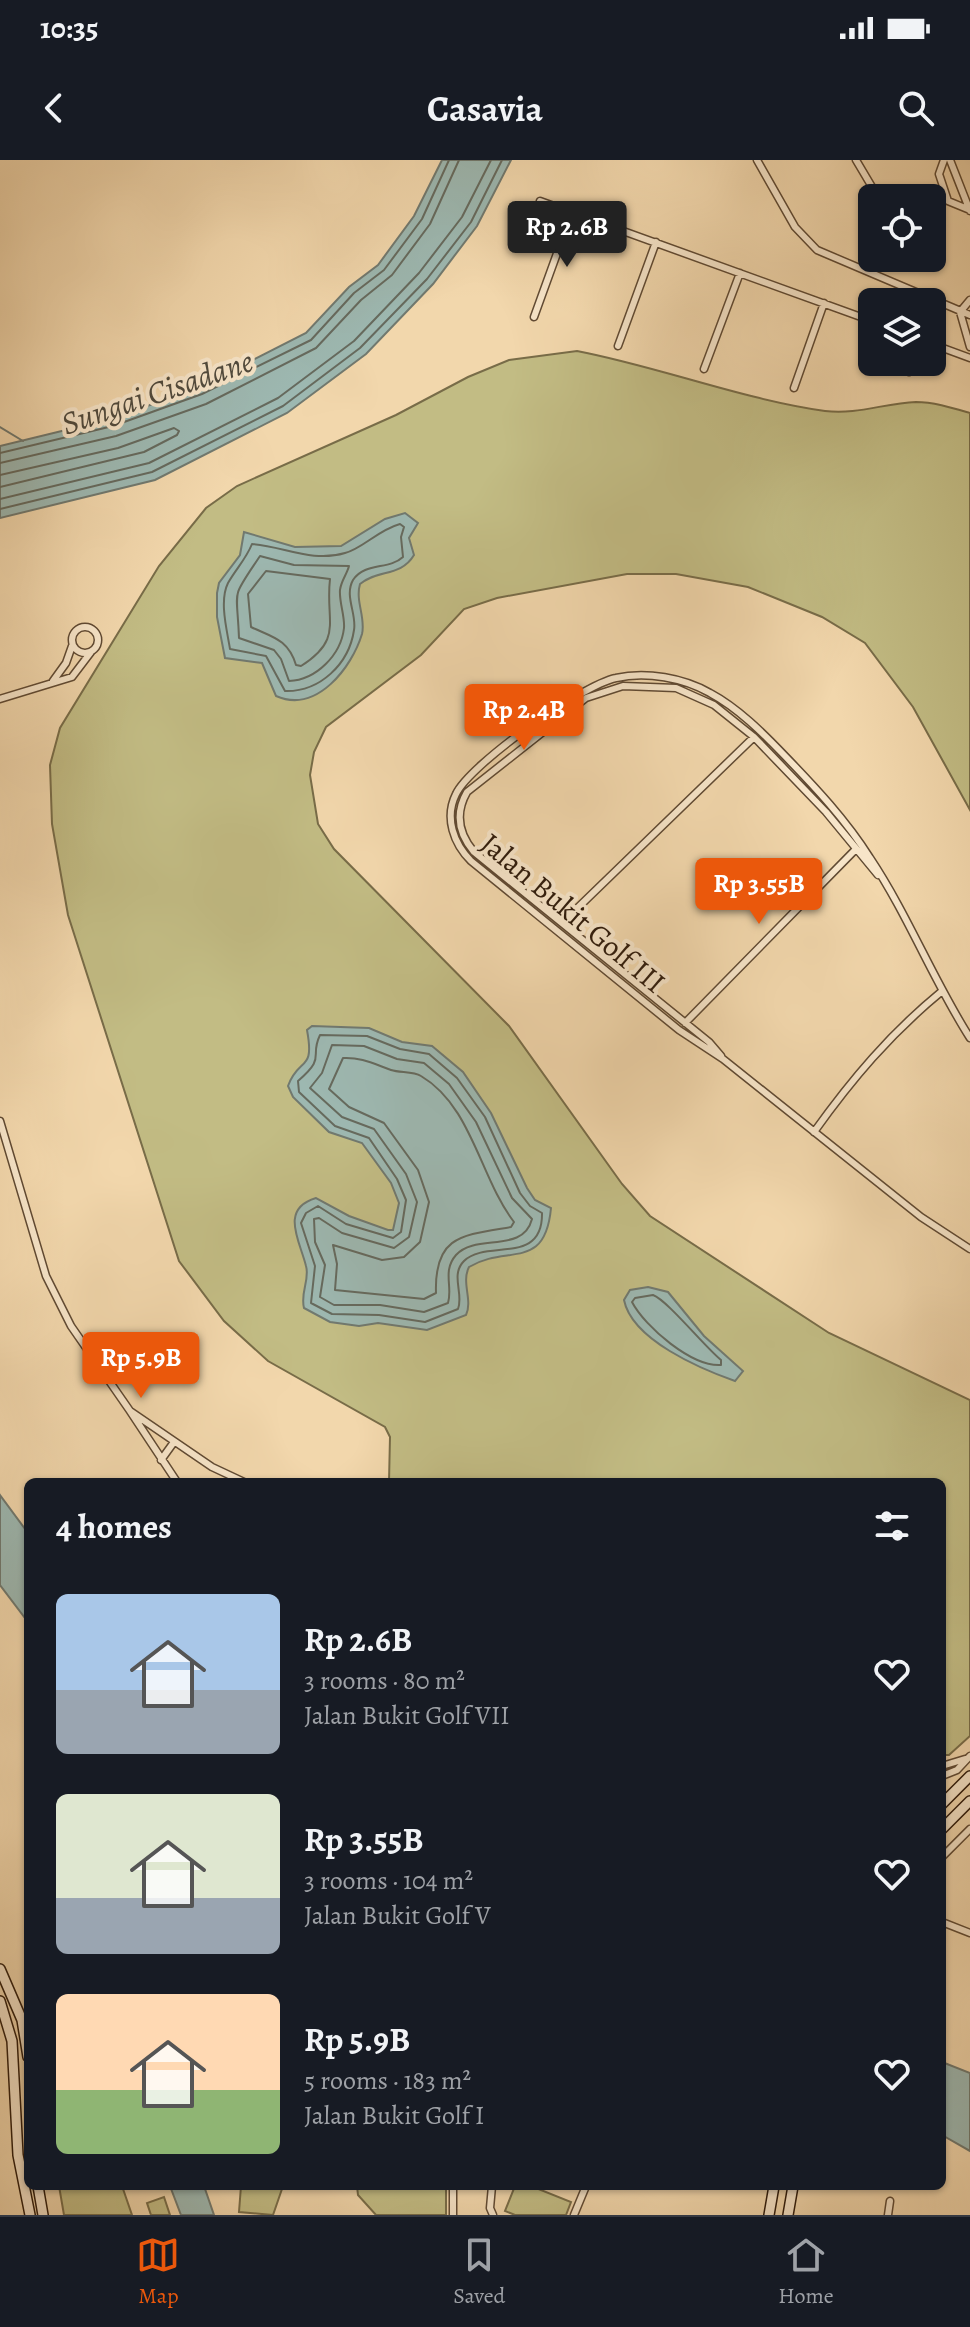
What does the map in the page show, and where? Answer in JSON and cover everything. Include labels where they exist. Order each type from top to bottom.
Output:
[{"type":"main road","points":[[946,1800],[970,1776]]},
{"type":"main road","points":[[946,1825],[970,1801]]},
{"type":"main road","points":[[0,1969],[22,2020],[24,2032]]},
{"type":"main road","points":[[0,2001],[12,2041],[18,2155],[24,2185]]},
{"type":"main road","points":[[25,2190],[30,2215]]},
{"type":"main road","points":[[39,2190],[43,2215]]},
{"type":"main road","points":[[769,2215],[773,2190]]},
{"type":"main road","points":[[788,2215],[792,2190]]},
{"type":"street","points":[[757,160],[795,227],[817,250],[970,315]]},
{"type":"street","points":[[856,160],[870,184]]},
{"type":"street","points":[[947,160],[970,210]]},
{"type":"street","points":[[947,160],[939,174],[948,201],[970,210]]},
{"type":"street","points":[[540,201],[858,316]]},
{"type":"street","points":[[534,317],[572,212]]},
{"type":"street","points":[[618,346],[656,242]]},
{"type":"street","points":[[704,369],[740,273]]},
{"type":"street","points":[[960,312],[970,300]]},
{"type":"street","points":[[794,388],[824,303]]},
{"type":"street","points":[[960,312],[970,347]]},
{"type":"street","points":[[946,349],[970,358]]},
{"type":"street","points":[[0,699],[72,677],[98,638],[90,628],[77,629],[72,636],[66,663],[53,681]]},
{"type":"street","points":[[72,645],[78,651],[91,652]]},
{"type":"street","name":"Jalan Bukit Golf III","points":[[970,1038],[941,992],[881,878],[840,818],[782,752],[726,703],[684,681],[627,677],[584,690],[558,706],[459,788],[452,806],[452,824],[455,840],[465,854],[679,1030],[723,1059],[921,1217],[970,1249]]},
{"type":"street","name":"Jalan Bukit Golf III","points":[[723,1059],[709,1042],[468,845],[460,826],[460,811],[473,785],[574,705],[623,686],[665,687],[688,692],[714,705],[754,737],[826,812],[881,878]]},
{"type":"street","points":[[562,923],[754,737]]},
{"type":"street","points":[[685,1023],[855,850]]},
{"type":"street","points":[[814,1132],[886,1039],[941,992]]},
{"type":"street","points":[[0,1121],[46,1276],[71,1326],[174,1478]]},
{"type":"street","points":[[130,1411],[174,1442],[237,1478]]},
{"type":"street","points":[[161,1460],[174,1442]]},
{"type":"street","points":[[946,1765],[968,1758]]},
{"type":"street","points":[[946,1774],[957,1770],[968,1758]]},
{"type":"street","points":[[946,1853],[970,1829]]},
{"type":"street","points":[[946,1924],[970,1933]]},
{"type":"street","points":[[453,2190],[453,2215]]},
{"type":"street","points":[[492,2190],[490,2208],[493,2215]]},
{"type":"street","points":[[574,2215],[584,2190]]},
{"type":"street","points":[[888,2215],[890,2201]]},
{"type":"shaded area","points":[[577,351],[762,399],[825,411],[916,402],[970,413],[970,810],[913,707],[865,643],[822,617],[748,587],[676,574],[627,574],[497,598],[464,609],[421,655],[326,727],[314,752],[310,775],[318,824],[334,849],[509,1026],[622,1184],[650,1216],[829,1333],[970,1400],[970,1736],[949,1755],[946,1755],[946,1478],[389,1478],[390,1437],[385,1427],[268,1361],[224,1321],[179,1261],[68,915],[52,824],[50,765],[60,728],[159,566],[206,508],[237,486],[396,415],[468,377],[509,360]]},
{"type":"shaded area","points":[[60,2190],[123,2190],[132,2215],[64,2215]]},
{"type":"shaded area","points":[[241,2190],[282,2190],[273,2215],[239,2212]]},
{"type":"shaded area","points":[[357,2190],[446,2190],[446,2215],[376,2215],[358,2195]]},
{"type":"shaded area","points":[[513,2190],[541,2190],[571,2202],[566,2215],[515,2215],[505,2211]]},
{"type":"shaded area","points":[[164,2197],[170,2215],[151,2215],[147,2203]]},
{"type":"water","points":[[442,160],[511,160],[477,226],[433,284],[366,354],[287,413],[155,480],[0,518],[0,446],[111,419],[200,387],[306,333],[349,287],[378,265],[414,216]]},
{"type":"water","points":[[405,513],[418,523],[409,538],[414,555],[403,567],[360,584],[362,634],[350,660],[331,684],[305,699],[291,700],[276,696],[262,663],[225,658],[217,617],[217,593],[219,583],[240,555],[244,532],[295,547],[341,546],[385,519]]},
{"type":"water","points":[[312,1026],[369,1028],[402,1042],[432,1046],[463,1072],[491,1113],[527,1188],[535,1200],[551,1208],[541,1241],[532,1249],[483,1260],[469,1267],[466,1315],[427,1330],[378,1323],[359,1326],[330,1322],[304,1308],[307,1271],[295,1227],[298,1210],[316,1198],[349,1216],[393,1230],[399,1203],[391,1183],[362,1143],[329,1132],[293,1097],[288,1086],[307,1059],[307,1030]]},
{"type":"water","points":[[648,1287],[668,1292],[704,1336],[743,1371],[735,1381],[687,1361],[640,1328],[624,1300],[630,1290]]},
{"type":"water","points":[[0,1495],[24,1528],[24,1617],[0,1585]]},
{"type":"water","points":[[946,2064],[970,2073],[970,2151],[946,2137]]},
{"type":"water","points":[[172,2190],[205,2190],[214,2215],[181,2215]]},
{"type":"waterway","points":[[0,427],[23,441]]},
{"type":"water label","name":"Sungai Cisadane","points":[[157,392]]}]
